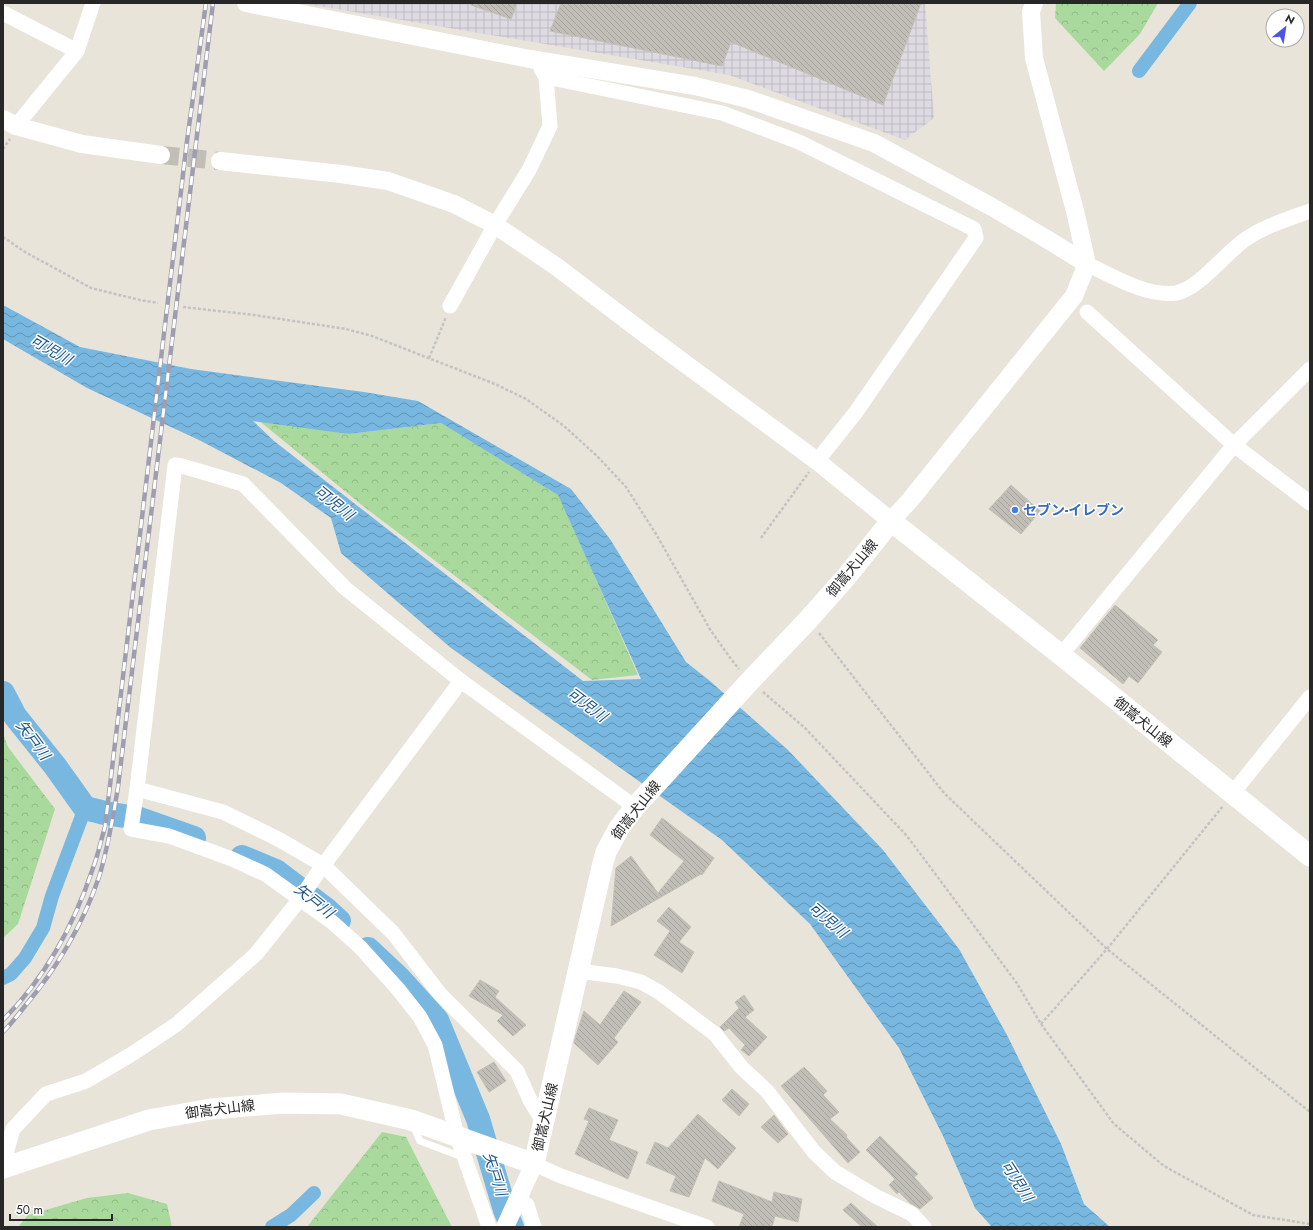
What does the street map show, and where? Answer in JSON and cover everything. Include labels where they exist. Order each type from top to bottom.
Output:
[{"type":"main road","name":"御嵩犬山線","points":[[3,1168],[148,1120],[211,1108],[283,1103],[341,1104],[411,1120],[534,1164],[606,852],[619,828],[638,803],[847,576],[891,521],[1061,655],[1310,856]]},
{"type":"street","points":[[93,3],[77,51],[10,123],[82,144],[161,155]]},
{"type":"street","points":[[246,3],[530,59],[695,86],[748,99],[874,144],[992,207],[1087,264],[1129,284],[1154,292],[1177,293],[1194,284],[1245,239],[1274,224],[1310,211]]},
{"type":"street","points":[[220,161],[333,173],[388,181],[454,204],[495,225],[558,268],[817,461],[891,521],[911,499],[1074,296],[1087,264],[1075,210],[1034,58],[1031,12],[1034,3]]},
{"type":"street","points":[[3,13],[77,51]]},
{"type":"street","points":[[450,306],[495,225],[529,170],[550,126],[546,77],[530,59]]},
{"type":"street","points":[[546,77],[722,113],[799,142],[974,229],[976,238],[856,412],[817,461]]},
{"type":"street","points":[[1087,312],[1234,445],[1310,503]]},
{"type":"street","points":[[1061,655],[1234,445],[1310,369]]},
{"type":"street","points":[[489,1227],[458,1136],[435,1045],[420,1017],[398,989],[360,947],[332,922],[265,874],[232,859],[169,836],[131,829],[137,789],[174,465],[243,484],[344,588],[461,680],[638,803]]},
{"type":"street","points":[[3,1164],[14,1129],[46,1094],[86,1082],[177,1024],[256,954],[300,899],[321,868],[461,680]]},
{"type":"street","points":[[1232,794],[1310,697]]},
{"type":"street","points":[[137,789],[223,812],[280,840],[321,868],[393,933],[440,994],[490,1042],[517,1071],[530,1100],[544,1123]]},
{"type":"street","points":[[578,971],[617,976],[642,982],[659,992],[715,1034],[742,1068],[768,1091],[814,1152],[835,1172],[875,1196],[912,1214],[924,1227]]},
{"type":"street","points":[[505,1227],[534,1164],[561,1176],[707,1227]]},
{"type":"street","points":[[518,1198],[527,1205],[534,1227]]},
{"type":"lane","points":[[411,1120],[420,1141],[465,1158]]},
{"type":"path","points":[[3,237],[25,252],[91,288],[158,303]]},
{"type":"path","points":[[429,358],[450,306]]},
{"type":"path","points":[[183,307],[254,315],[346,329],[372,336],[495,384],[526,399],[564,426],[597,456],[626,487],[656,534],[711,631],[731,659],[750,681],[805,728],[907,836],[1016,982],[1041,1024],[1114,1124],[1164,1166],[1253,1215],[1310,1224]]},
{"type":"path","points":[[761,538],[817,461]]},
{"type":"path","points":[[808,620],[944,793],[1107,949],[1310,1112]]},
{"type":"path","points":[[1041,1024],[1107,949],[1232,794]]},
{"type":"shaded area","points":[[301,3],[925,3],[934,118],[905,140],[729,75]]},
{"type":"green space","points":[[1056,3],[1158,3],[1140,34],[1104,71],[1055,18]]},
{"type":"green space","points":[[257,419],[349,434],[441,423],[559,495],[638,675],[592,680],[363,506]]},
{"type":"green space","points":[[3,733],[8,747],[55,809],[18,924],[3,938]]},
{"type":"green space","points":[[382,1132],[406,1137],[452,1227],[307,1227]]},
{"type":"green space","points":[[128,1193],[167,1204],[172,1227],[18,1227],[28,1215],[87,1198]]},
{"type":"water","name":"可児川","points":[[3,305],[80,347],[191,369],[364,392],[418,401],[571,489],[610,539],[686,662],[710,681],[788,750],[883,850],[959,949],[1007,1035],[1061,1144],[1084,1204],[1110,1227],[992,1227],[975,1208],[943,1136],[899,1048],[810,924],[722,840],[451,648],[341,553],[331,518],[281,483],[199,440],[87,388],[3,339]],"holes":[[[253,421],[349,434],[441,423],[558,495],[641,679],[583,681],[274,441]]]},
{"type":"building","points":[[471,3],[517,3],[511,19],[471,5]]},
{"type":"building","points":[[561,3],[921,3],[883,105],[731,42],[722,66],[550,31]]},
{"type":"building","name":"セブン-イレブン","points":[[1011,485],[1040,511],[1021,534],[989,509]]},
{"type":"building","points":[[1115,605],[1158,640],[1153,645],[1162,652],[1138,683],[1129,676],[1123,684],[1080,648]]},
{"type":"building","points":[[662,818],[714,858],[702,875],[701,874],[611,926],[616,868],[631,856],[658,893],[684,861],[650,835]]},
{"type":"building","points":[[669,907],[691,927],[679,942],[694,952],[682,973],[654,955],[670,931],[657,921]]},
{"type":"building","points":[[480,980],[499,991],[495,997],[526,1025],[513,1036],[497,1021],[503,1015],[469,996]]},
{"type":"building","points":[[624,991],[641,1002],[614,1038],[618,1042],[598,1065],[574,1043],[584,1011],[600,1025]]},
{"type":"building","points":[[744,995],[754,1010],[745,1017],[767,1037],[749,1056],[741,1050],[745,1045],[729,1028],[724,1031],[720,1027],[739,1008],[735,1002]]},
{"type":"building","points":[[494,1062],[506,1081],[489,1092],[477,1072]]},
{"type":"building","points":[[804,1067],[827,1091],[823,1095],[839,1112],[830,1119],[847,1135],[846,1137],[860,1152],[848,1163],[781,1086]]},
{"type":"building","points":[[732,1089],[749,1104],[739,1116],[722,1100]]},
{"type":"building","points":[[589,1108],[618,1120],[609,1140],[638,1152],[628,1179],[575,1154],[589,1121],[584,1119]]},
{"type":"building","points":[[698,1114],[736,1148],[718,1169],[705,1158],[689,1197],[670,1191],[676,1176],[646,1163],[655,1142],[668,1148]]},
{"type":"building","points":[[774,1115],[788,1134],[778,1143],[761,1127]]},
{"type":"building","points":[[880,1136],[918,1174],[914,1177],[933,1198],[920,1209],[910,1203],[899,1192],[897,1194],[889,1185],[895,1179],[866,1150]]},
{"type":"building","points":[[719,1181],[772,1202],[774,1192],[802,1199],[798,1222],[775,1216],[772,1227],[739,1227],[744,1214],[712,1201]]},
{"type":"building","points":[[851,1203],[878,1227],[862,1227],[843,1210]]},
{"type":"waterway","points":[[1139,71],[1190,3]]},
{"type":"waterway","name":"矢戸川","points":[[3,693],[15,716],[55,766],[85,808],[137,818],[194,838]]},
{"type":"waterway","points":[[3,978],[11,974],[25,958],[43,928],[52,896],[85,808]]},
{"type":"waterway","name":"矢戸川","points":[[242,857],[276,871],[339,921]]},
{"type":"waterway","name":"矢戸川","points":[[368,949],[399,978],[437,1020],[478,1119],[505,1210],[512,1227]]},
{"type":"waterway","points":[[272,1227],[291,1215],[314,1193]]},
{"type":"tunnel","points":[[161,155],[220,161]]},
{"type":"railway","points":[[3,1020],[33,986],[68,930],[85,889],[105,827],[187,141],[206,3]]},
{"type":"railway","points":[[3,1032],[37,991],[68,945],[93,894],[99,877],[110,832],[118,787],[213,3]]},
{"type":"place","name":"セブン-イレブン","points":[[1015,510]]}]
